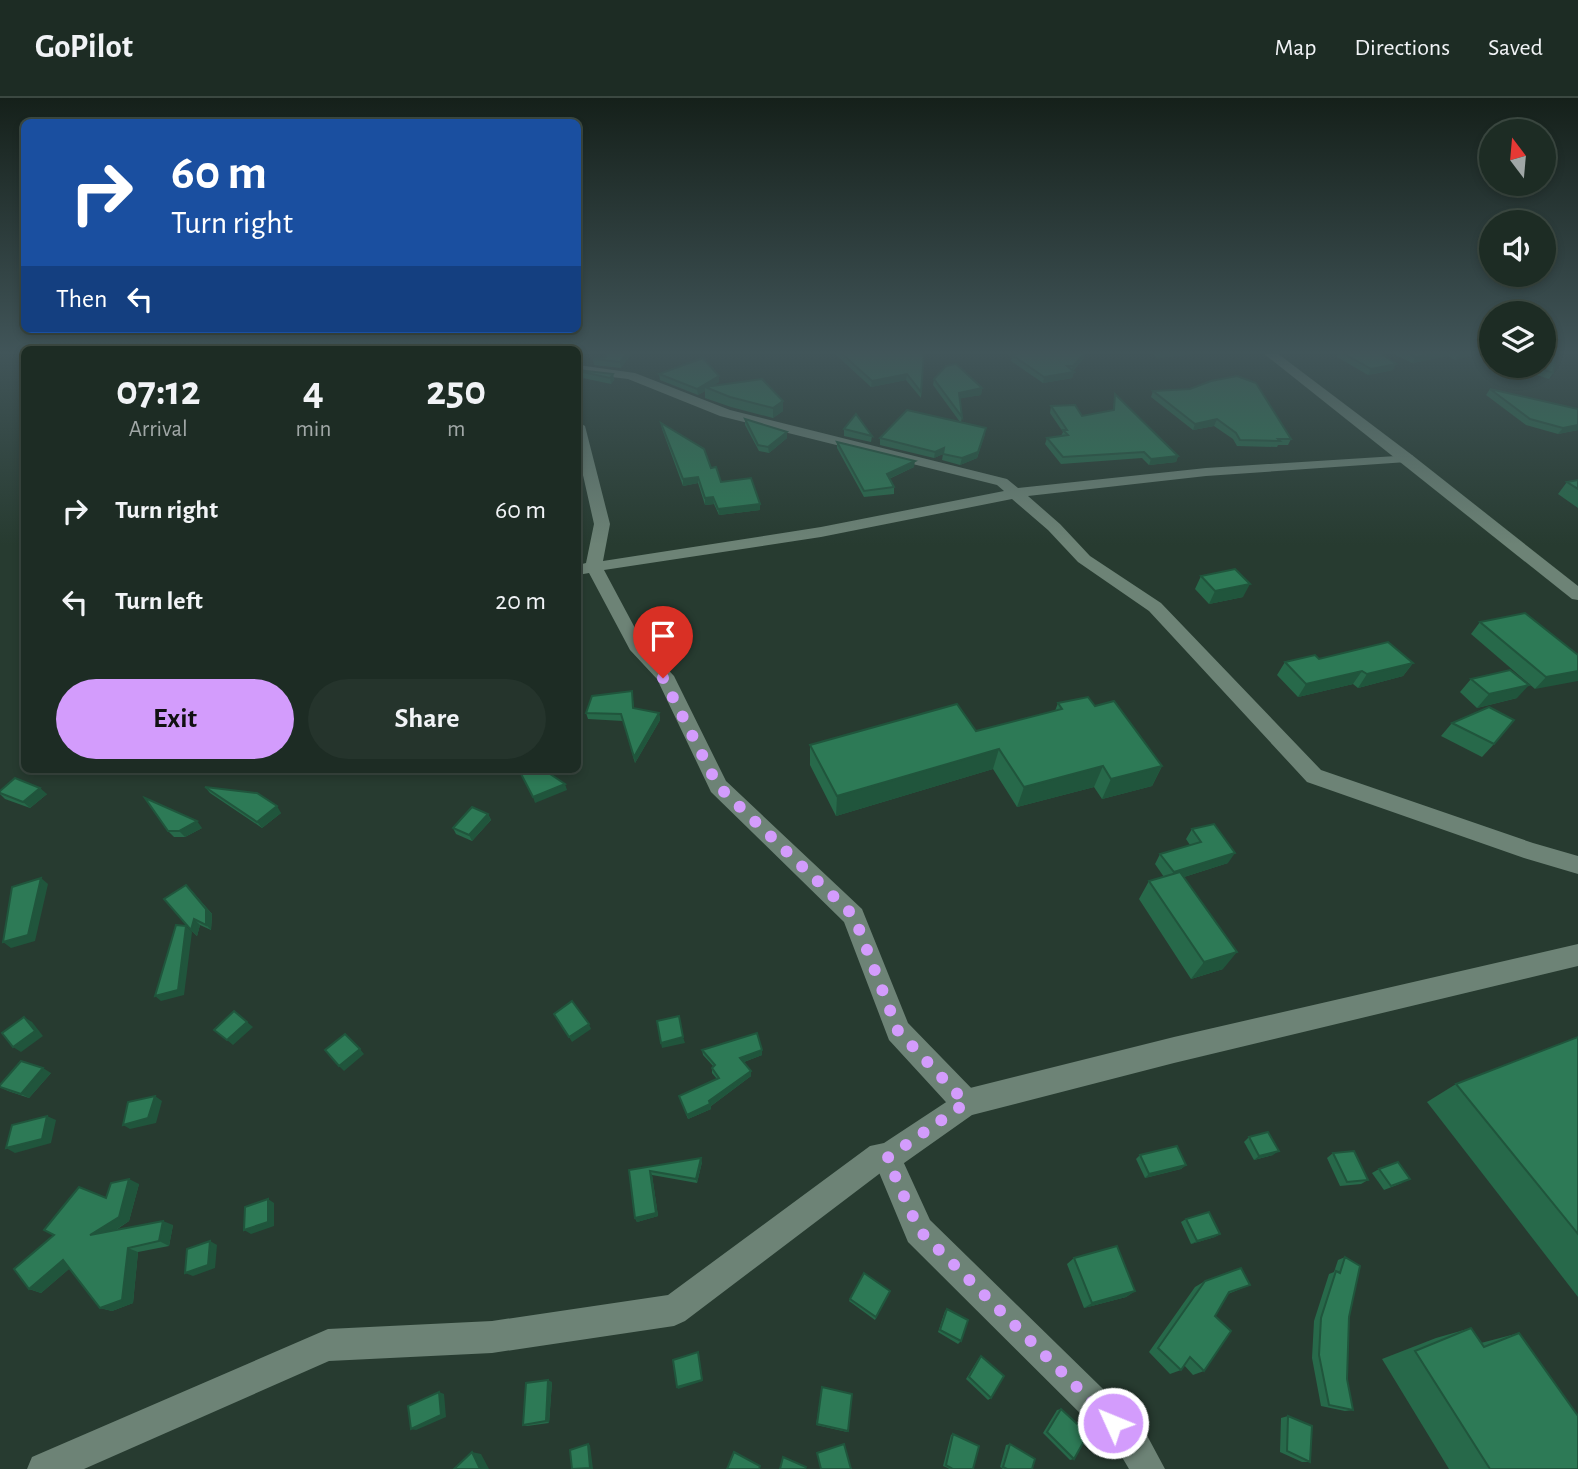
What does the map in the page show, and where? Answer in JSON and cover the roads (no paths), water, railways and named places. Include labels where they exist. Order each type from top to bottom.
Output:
[{"type":"street","points":[[744,417],[905,460],[1002,482],[1017,493],[1084,559],[1155,607],[1314,776],[1532,852],[1578,865]]},
{"type":"street","points":[[1353,417],[1578,595]]},
{"type":"street","points":[[581,438],[602,524],[586,568]]},
{"type":"street","points":[[586,568],[821,532],[1017,493],[1206,471],[1407,458]]},
{"type":"street","points":[[586,568],[636,646],[665,676],[718,786],[854,916],[898,1031],[966,1103]]},
{"type":"street","points":[[887,1158],[966,1103],[1174,1050],[1578,955]]},
{"type":"street","points":[[44,1469],[328,1345],[492,1337],[674,1310],[880,1156],[887,1158]]},
{"type":"street","points":[[887,1158],[919,1230],[1130,1440],[1148,1469]]}]
